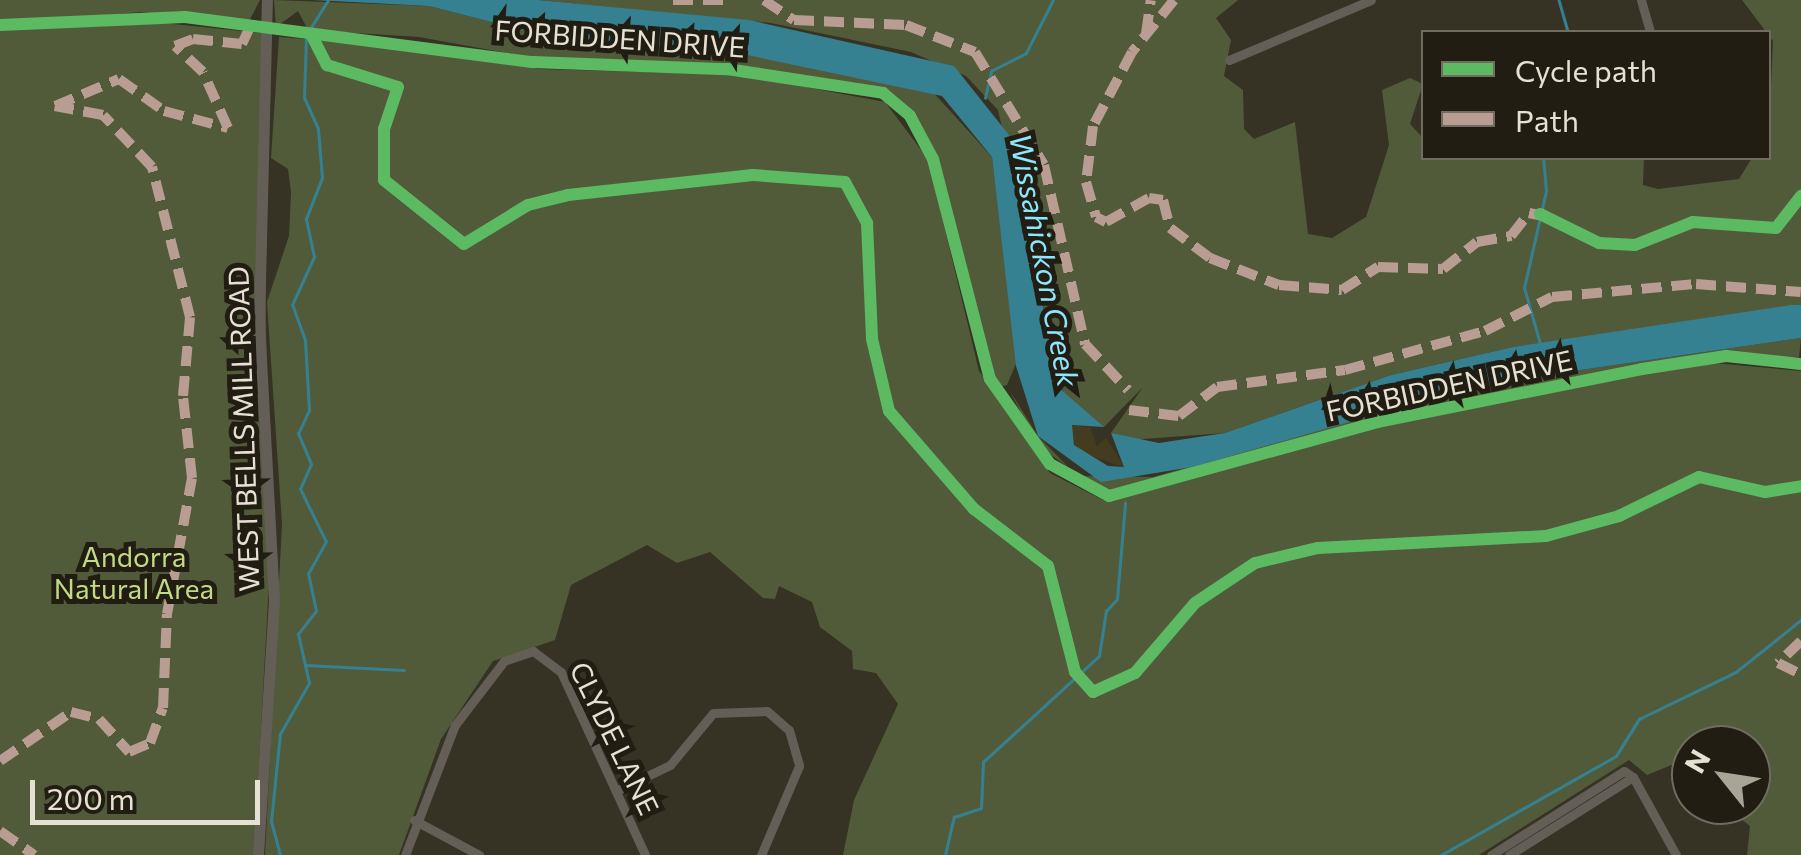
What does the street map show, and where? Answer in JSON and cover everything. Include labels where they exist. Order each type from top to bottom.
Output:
[{"type":"street","points":[[1229,60],[1372,0]]},
{"type":"street","points":[[1641,0],[1649,30]]},
{"type":"street","name":"WEST BELLS MILL ROAD","points":[[258,855],[274,600],[259,323],[267,2]]},
{"type":"street","name":"CLYDE LANE","points":[[414,820],[475,696],[508,658],[533,652],[561,672],[645,855]]},
{"type":"street","points":[[616,790],[670,765],[713,712],[767,711],[789,730],[799,766],[761,855]]},
{"type":"street","points":[[1491,855],[1624,771],[1634,777],[1676,855]]},
{"type":"street","points":[[1509,855],[1634,777]]},
{"type":"street","points":[[406,855],[414,820],[479,855]]},
{"type":"green space","points":[[0,0],[260,0],[248,23],[141,12],[10,23],[0,21]]},
{"type":"green space","points":[[274,0],[429,6],[561,40],[728,51],[931,90],[992,157],[1017,361],[1007,385],[1000,387],[979,344],[937,157],[908,107],[886,89],[746,66],[535,58],[419,37],[308,30],[298,11],[276,27]]},
{"type":"green space","points":[[538,0],[1238,0],[1216,18],[1231,40],[1224,76],[1243,90],[1244,129],[1254,139],[1295,122],[1308,234],[1332,238],[1366,217],[1389,145],[1382,90],[1410,78],[1421,83],[1410,124],[1421,136],[1421,160],[1644,160],[1643,185],[1658,189],[1739,179],[1751,160],[1771,160],[1773,41],[1771,30],[1765,30],[1742,0],[1801,0],[1801,305],[1513,347],[1391,375],[1225,433],[1129,440],[1111,433],[1143,387],[1104,427],[1065,402],[998,110],[966,76],[911,52],[771,23]]},
{"type":"green space","name":"Andorra Natural Area","points":[[124,19],[261,33],[270,564],[254,855],[0,855],[0,28]]},
{"type":"green space","points":[[279,37],[433,48],[539,69],[742,75],[885,102],[928,159],[979,371],[1050,473],[1103,500],[1425,414],[1638,373],[1702,362],[1801,371],[1801,855],[1747,855],[1749,825],[1771,825],[1771,725],[1671,725],[1671,765],[1647,775],[1629,760],[1479,855],[843,855],[854,800],[898,704],[876,673],[853,669],[852,651],[820,627],[812,602],[779,586],[775,599],[763,598],[710,552],[677,563],[647,545],[571,585],[555,640],[493,661],[441,739],[399,855],[265,855],[282,524],[267,302],[289,236],[291,192],[288,169],[271,158]]},
{"type":"green space","points":[[1801,338],[1799,357],[1692,356],[1421,407],[1135,491],[1098,490],[1073,476],[1153,477],[1478,385]]},
{"type":"green space","points":[[1010,391],[1038,436],[1068,467],[1037,445]]},
{"type":"sand","points":[[1071,425],[1090,427],[1097,446],[1106,438],[1125,468],[1076,450]]},
{"type":"water","points":[[313,0],[538,0],[749,20],[954,66],[1009,135],[1059,388],[1104,427],[1072,425],[1074,445],[1108,466],[1124,467],[1111,433],[1159,443],[1225,433],[1391,375],[1513,347],[1792,305],[1801,305],[1801,338],[1478,385],[1192,467],[1101,482],[1038,436],[1016,366],[992,157],[942,96],[728,51],[562,40],[429,6]]},
{"type":"waterway","points":[[310,29],[328,0]]},
{"type":"waterway","points":[[985,98],[991,71],[1026,53],[1053,0]]},
{"type":"waterway","points":[[1559,0],[1567,30]]},
{"type":"waterway","points":[[280,855],[271,822],[280,734],[309,683],[298,634],[316,611],[308,574],[326,542],[300,489],[311,464],[298,434],[309,410],[305,340],[292,305],[314,257],[306,219],[322,178],[318,129],[304,98],[306,39]]},
{"type":"waterway","points":[[1540,344],[1524,288],[1546,191],[1543,160]]},
{"type":"waterway","points":[[945,855],[954,817],[981,808],[983,762],[1099,656],[1106,611],[1117,599],[1125,503]]},
{"type":"waterway","points":[[1441,855],[1616,756],[1639,719],[1736,672],[1801,620]]},
{"type":"waterway","points":[[305,665],[404,670]]},
{"type":"marked path","points":[[673,0],[723,0]]},
{"type":"marked path","points":[[764,0],[794,20],[906,25],[975,52],[1044,165],[1085,344],[1128,390]]},
{"type":"marked path","points":[[1146,34],[1151,0]]},
{"type":"marked path","points":[[1174,0],[1132,52],[1093,126],[1086,182],[1096,217],[1106,222],[1149,198],[1163,200],[1170,228],[1210,258],[1279,285],[1342,290],[1378,267],[1443,269],[1477,242],[1511,236],[1529,213],[1548,217]]},
{"type":"marked path","points":[[0,761],[71,712],[99,719],[129,752],[150,743],[163,708],[167,614],[192,478],[183,396],[190,317],[152,167],[103,115],[55,106],[119,79],[164,111],[228,128],[203,72],[175,46],[193,39],[242,44],[249,29]]},
{"type":"marked path","points":[[1129,410],[1179,416],[1217,387],[1345,370],[1485,331],[1552,297],[1696,284],[1801,292]]},
{"type":"marked path","points":[[1801,641],[1778,663],[1801,674]]},
{"type":"marked path","points":[[0,831],[34,855]]},
{"type":"cycle path","name":"FORBIDDEN DRIVE","points":[[0,25],[185,17],[532,62],[727,69],[883,93],[910,116],[933,159],[990,379],[1050,464],[1109,496],[1377,422],[1642,369],[1726,356],[1801,364]]},
{"type":"cycle path","points":[[311,34],[327,65],[398,87],[384,129],[384,180],[464,244],[528,205],[568,195],[753,175],[845,182],[867,223],[872,339],[889,411],[974,509],[1048,566],[1075,672],[1093,692],[1135,673],[1195,603],[1255,563],[1318,548],[1546,536],[1619,516],[1699,477],[1765,492],[1801,486]]},
{"type":"cycle path","points":[[1540,214],[1599,243],[1635,245],[1693,222],[1776,228],[1801,196]]},
{"type":"water label","name":"Wissahickon Creek","points":[[1045,260]]}]
